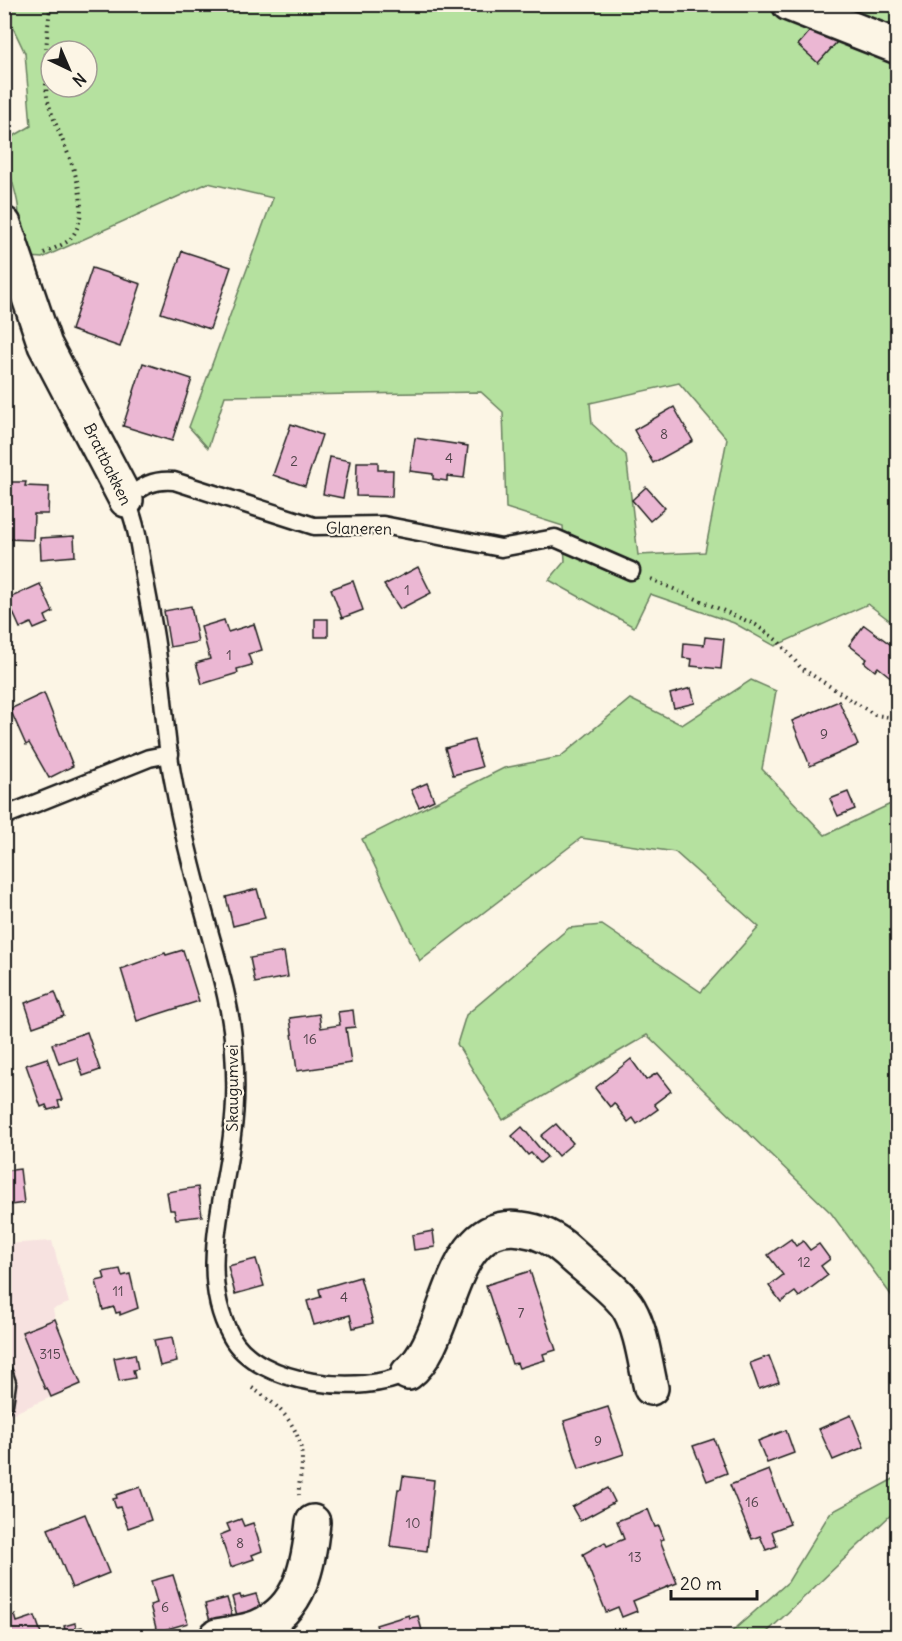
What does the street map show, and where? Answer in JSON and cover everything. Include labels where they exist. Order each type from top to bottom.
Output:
[{"type":"street","points":[[789,4],[897,47]]},
{"type":"street","name":"Brattbakken","points":[[4,224],[45,345],[126,500]]},
{"type":"street","points":[[408,1373],[420,1363],[430,1348],[456,1275],[469,1253],[487,1235],[500,1229],[516,1228],[537,1232],[555,1241],[628,1308],[637,1327],[651,1388]]},
{"type":"street","points":[[217,1636],[258,1627],[292,1600],[304,1579],[309,1561],[313,1522]]},
{"type":"lane","name":"Glaneren","points":[[126,500],[140,487],[161,480],[174,481],[314,526],[383,525],[501,548],[555,538],[631,571]]},
{"type":"lane","name":"Brattbakken","points":[[126,500],[137,535],[154,635],[170,754]]},
{"type":"lane","points":[[4,816],[149,758],[170,754]]},
{"type":"lane","name":"Skaugumvei","points":[[170,754],[187,850],[218,966],[234,1046],[234,1113],[213,1278],[222,1318],[232,1339],[243,1353],[279,1373],[305,1379],[362,1385],[395,1380],[408,1373]]},
{"type":"lane","points":[[4,1374],[8,1383],[4,1404]]},
{"type":"path","points":[[34,259],[72,239],[81,216],[70,155],[48,100],[47,59],[51,4]]},
{"type":"path","points":[[631,571],[756,626],[778,641],[801,668],[875,715],[897,718]]},
{"type":"path","points":[[245,1383],[280,1408],[297,1432],[302,1463],[298,1492],[303,1509],[313,1522]]},
{"type":"shaded area","points":[[52,1241],[69,1303],[53,1309],[55,1319],[81,1384],[5,1417],[5,1244]]},
{"type":"green space","points":[[5,4],[897,5],[897,626],[868,604],[775,646],[734,623],[650,594],[634,627],[549,580],[565,561],[563,526],[506,508],[503,412],[481,392],[225,396],[208,448],[189,427],[273,198],[208,183],[42,258],[30,257],[17,229],[18,208],[5,141],[31,126],[25,53],[5,11]],"holes":[[[679,383],[727,439],[705,552],[638,555],[626,455],[592,424],[590,403]]]},
{"type":"green space","points":[[751,680],[776,691],[762,769],[825,835],[897,801],[897,1303],[831,1213],[647,1035],[503,1120],[457,1044],[466,1015],[569,928],[602,925],[701,992],[759,927],[675,852],[581,838],[420,961],[362,839],[504,768],[560,757],[630,699],[682,725]]},
{"type":"green space","points":[[897,1477],[897,1509],[763,1636],[727,1636],[788,1582],[830,1513]]},
{"type":"building","points":[[817,23],[837,42],[818,63],[798,45]]},
{"type":"building","points":[[182,251],[231,267],[210,329],[161,313]]},
{"type":"building","points":[[92,268],[141,284],[120,347],[71,330]]},
{"type":"building","points":[[143,363],[192,379],[172,441],[123,426]]},
{"type":"building","points":[[674,407],[693,441],[653,463],[634,430]]},
{"type":"building","points":[[291,424],[322,435],[305,486],[273,475]]},
{"type":"building","points":[[415,438],[468,446],[464,478],[447,476],[447,481],[433,479],[433,474],[410,471]]},
{"type":"building","points":[[330,457],[350,461],[343,498],[323,494]]},
{"type":"building","points":[[357,462],[378,462],[378,470],[393,470],[392,497],[356,496]]},
{"type":"building","points":[[4,482],[26,482],[25,486],[49,487],[48,514],[34,514],[33,540],[6,539]]},
{"type":"building","points":[[646,487],[665,508],[650,521],[632,500]]},
{"type":"building","points":[[74,536],[75,556],[41,559],[40,538]]},
{"type":"building","points":[[418,567],[431,593],[400,609],[384,585]]},
{"type":"building","points":[[353,581],[363,610],[342,618],[331,589]]},
{"type":"building","points":[[40,584],[53,612],[45,616],[48,623],[34,629],[31,623],[20,628],[7,599]]},
{"type":"building","points":[[191,606],[198,642],[170,647],[164,611]]},
{"type":"building","points":[[315,619],[328,619],[328,637],[315,637]]},
{"type":"building","points":[[224,620],[228,632],[254,624],[262,650],[248,654],[252,665],[237,669],[238,673],[202,684],[196,663],[210,659],[201,627]]},
{"type":"building","points":[[864,625],[898,650],[898,672],[893,679],[878,667],[875,671],[864,662],[867,659],[849,645]]},
{"type":"building","points":[[705,637],[724,639],[721,669],[691,666],[692,659],[683,658],[684,643],[704,645]]},
{"type":"building","points":[[691,688],[695,703],[674,708],[670,694]]},
{"type":"building","points":[[44,693],[73,766],[49,778],[29,743],[26,745],[10,709]]},
{"type":"building","points":[[839,701],[858,745],[810,766],[792,721]]},
{"type":"building","points":[[474,740],[482,767],[453,775],[445,748]]},
{"type":"building","points":[[427,783],[434,800],[419,807],[411,790]]},
{"type":"building","points":[[848,792],[855,809],[838,816],[830,799]]},
{"type":"building","points":[[257,889],[265,918],[233,926],[226,897]]},
{"type":"building","points":[[183,950],[199,1001],[137,1021],[121,969],[165,953],[166,955]]},
{"type":"building","points":[[284,952],[288,977],[255,983],[250,958]]},
{"type":"building","points":[[55,992],[64,1016],[33,1027],[25,1003]]},
{"type":"building","points":[[353,1010],[355,1027],[346,1028],[351,1063],[297,1071],[290,1018],[319,1014],[321,1028],[340,1025],[338,1012]]},
{"type":"building","points":[[87,1032],[100,1070],[83,1076],[77,1058],[59,1064],[52,1044]]},
{"type":"building","points":[[47,1058],[62,1100],[58,1101],[60,1107],[48,1110],[46,1105],[41,1107],[26,1065]]},
{"type":"building","points":[[631,1059],[646,1080],[657,1073],[671,1091],[654,1104],[658,1109],[637,1124],[633,1118],[628,1122],[614,1103],[610,1107],[595,1088]]},
{"type":"building","points":[[556,1124],[573,1143],[558,1156],[541,1136]]},
{"type":"building","points":[[522,1127],[547,1157],[540,1163],[531,1153],[528,1155],[512,1136]]},
{"type":"building","points":[[20,1169],[24,1203],[4,1206],[4,1171]]},
{"type":"building","points":[[198,1187],[202,1216],[176,1219],[174,1210],[170,1210],[167,1192]]},
{"type":"building","points":[[433,1231],[435,1247],[414,1250],[412,1235]]},
{"type":"building","points":[[791,1239],[796,1246],[803,1241],[810,1250],[819,1244],[830,1259],[821,1266],[828,1275],[799,1297],[795,1292],[781,1302],[769,1286],[783,1275],[768,1255]]},
{"type":"building","points":[[256,1259],[264,1286],[235,1294],[228,1266]]},
{"type":"building","points":[[120,1269],[122,1276],[130,1274],[138,1308],[120,1315],[120,1312],[116,1313],[114,1307],[103,1310],[96,1281],[105,1279],[103,1272]]},
{"type":"building","points":[[530,1271],[556,1350],[543,1354],[545,1360],[519,1368],[517,1363],[512,1364],[486,1285]]},
{"type":"building","points":[[360,1277],[373,1323],[353,1328],[350,1315],[314,1325],[307,1301],[321,1297],[319,1289]]},
{"type":"building","points":[[55,1319],[81,1384],[51,1397],[47,1388],[45,1389],[22,1332]]},
{"type":"building","points":[[172,1337],[177,1362],[160,1366],[154,1340]]},
{"type":"building","points":[[135,1354],[138,1369],[133,1370],[135,1378],[119,1381],[114,1358]]},
{"type":"building","points":[[769,1356],[779,1382],[759,1389],[750,1363]]},
{"type":"building","points":[[608,1407],[624,1454],[579,1469],[564,1421]]},
{"type":"building","points":[[851,1415],[864,1447],[833,1460],[819,1429]]},
{"type":"building","points":[[786,1430],[794,1453],[767,1463],[758,1441]]},
{"type":"building","points":[[714,1439],[727,1473],[707,1481],[693,1446]]},
{"type":"building","points":[[769,1470],[790,1524],[772,1531],[777,1546],[766,1550],[760,1536],[752,1539],[730,1485]]},
{"type":"building","points":[[403,1476],[434,1480],[427,1551],[390,1546],[398,1489],[401,1489]]},
{"type":"building","points":[[140,1487],[151,1520],[128,1528],[120,1507],[116,1508],[113,1499],[117,1498],[116,1495]]},
{"type":"building","points":[[608,1488],[615,1502],[580,1521],[572,1507]]},
{"type":"building","points":[[648,1509],[655,1527],[659,1526],[664,1539],[660,1540],[677,1583],[633,1601],[637,1611],[622,1617],[618,1607],[606,1612],[583,1554],[605,1542],[607,1546],[624,1539],[617,1521]]},
{"type":"building","points":[[85,1514],[109,1573],[72,1588],[48,1529]]},
{"type":"building","points":[[241,1519],[244,1526],[253,1523],[262,1551],[252,1555],[254,1559],[231,1567],[220,1535],[230,1531],[227,1524]]},
{"type":"building","points":[[173,1575],[188,1623],[157,1632],[150,1605],[157,1603],[151,1581]]},
{"type":"building","points":[[256,1594],[263,1616],[239,1623],[232,1597],[240,1595],[241,1598]]},
{"type":"building","points":[[227,1598],[235,1625],[213,1631],[205,1604]]},
{"type":"building","points":[[15,1615],[17,1622],[35,1616],[42,1636],[4,1636],[4,1619]]},
{"type":"building","points":[[409,1615],[410,1618],[418,1616],[423,1634],[427,1633],[428,1636],[380,1636],[376,1625]]},
{"type":"building","points":[[75,1623],[76,1628],[82,1627],[85,1636],[67,1636],[64,1626]]}]
